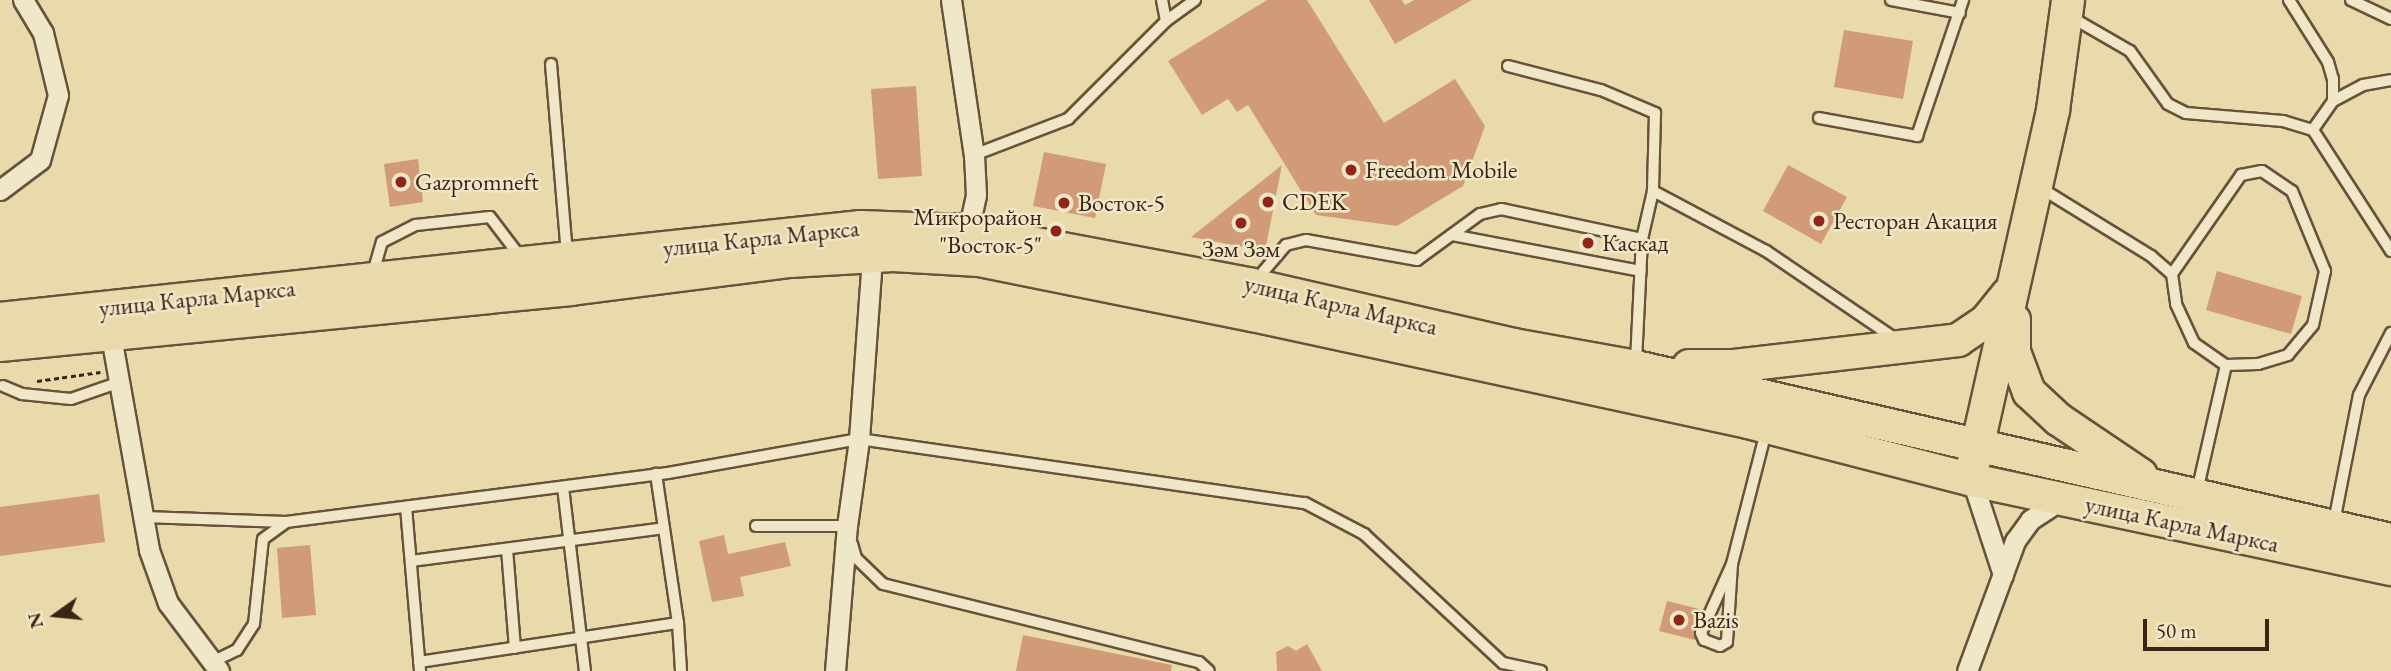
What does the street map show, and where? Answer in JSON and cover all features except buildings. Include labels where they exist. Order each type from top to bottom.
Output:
[{"type":"main road","points":[[1972,480],[1976,443],[2053,110],[2067,7]]},
{"type":"main road","name":"улица Карла Маркса","points":[[0,345],[108,320],[370,280],[861,227],[966,245],[1252,285],[1511,359]]},
{"type":"main road","name":"улица Карла Маркса","points":[[0,319],[108,320],[571,289],[790,261],[872,256],[966,245],[1253,315],[1511,359]]},
{"type":"main road","points":[[1511,359],[1634,383],[1734,366],[1958,340],[1986,321],[2013,287]]},
{"type":"main road","points":[[2013,287],[2014,352],[2029,392],[2058,419],[2158,486]]},
{"type":"main road","name":"улица Карла Маркса","points":[[1634,383],[1767,429],[1972,480],[2391,569]]},
{"type":"main road","name":"улица Карла Маркса","points":[[1634,383],[1976,443],[2391,540]]},
{"type":"street","points":[[0,190],[40,160],[58,95],[43,33],[23,0]]},
{"type":"street","points":[[951,0],[974,155],[976,195],[966,245]]},
{"type":"street","points":[[835,671],[846,526],[859,439],[872,256]]},
{"type":"street","points":[[108,320],[149,551],[168,603],[216,666]]},
{"type":"street","points":[[1972,480],[2003,575]]},
{"type":"street","points":[[1967,671],[2003,575],[2030,520],[2062,499]]},
{"type":"lane","points":[[1162,0],[1166,21]]},
{"type":"lane","points":[[974,155],[1068,119],[1166,21],[1195,0]]},
{"type":"lane","points":[[1891,0],[1960,13]]},
{"type":"lane","points":[[1819,118],[1917,136],[1963,0]]},
{"type":"lane","points":[[2288,0],[2328,62],[2333,101]]},
{"type":"lane","points":[[2351,0],[2391,19]]},
{"type":"lane","points":[[2067,7],[2130,51],[2168,104],[2186,113],[2283,121],[2314,131],[2391,251]]},
{"type":"lane","points":[[551,64],[567,257]]},
{"type":"lane","points":[[1508,66],[1601,90],[1655,113],[1653,191],[1642,239],[1634,383]]},
{"type":"lane","points":[[2314,131],[2333,101],[2362,85],[2391,80]]},
{"type":"lane","points":[[2034,184],[2151,256],[2172,274],[2176,304],[2194,343],[2226,365],[2258,364],[2288,355],[2313,326],[2325,271],[2292,191],[2262,171],[2241,175],[2172,274]]},
{"type":"lane","points":[[1653,191],[1766,251],[1906,346]]},
{"type":"lane","points":[[1252,285],[1286,245],[1306,240],[1417,260],[1480,214],[1501,209],[1642,239]]},
{"type":"lane","points":[[370,280],[382,242],[416,225],[490,217],[525,262]]},
{"type":"lane","points":[[1452,235],[1641,271]]},
{"type":"lane","points":[[2333,527],[2358,395],[2391,333]]},
{"type":"lane","points":[[2197,493],[2226,365]]},
{"type":"lane","points":[[3,386],[22,394],[71,399],[118,376]]},
{"type":"lane","points":[[1732,564],[1727,642],[1720,646],[1704,640],[1701,633],[1732,564],[1767,429]]},
{"type":"lane","points":[[145,517],[286,522],[656,474],[859,439],[1305,503],[1364,534],[1500,667],[1541,671]]},
{"type":"lane","points":[[656,474],[678,623],[681,671]]},
{"type":"lane","points":[[563,487],[585,671]]},
{"type":"lane","points":[[406,507],[420,666],[515,648],[678,623]]},
{"type":"lane","points":[[216,666],[237,650],[254,624],[263,539],[286,522]]},
{"type":"lane","points":[[756,526],[846,526],[856,558],[883,584],[1199,662],[1209,671]]},
{"type":"lane","points":[[411,561],[664,528]]},
{"type":"lane","points":[[507,549],[515,648]]},
{"type":"path","points":[[3,386],[118,376]]},
{"type":"place","name":"Freedom Mobile","points":[[1351,170]]},
{"type":"place","name":"Gazpromneft","points":[[401,182]]},
{"type":"place","name":"CDEK","points":[[1268,202]]},
{"type":"place","name":"Восток-5","points":[[1064,203]]},
{"type":"place","name":"Ресторан Акация","points":[[1819,221]]},
{"type":"place","name":"Зәм Зәм","points":[[1241,223]]},
{"type":"place","name":"Микрорайон \"Восток-5\"","points":[[1056,231]]},
{"type":"place","name":"Каскад","points":[[1588,243]]},
{"type":"place","name":"Bazis","points":[[1679,620]]}]
